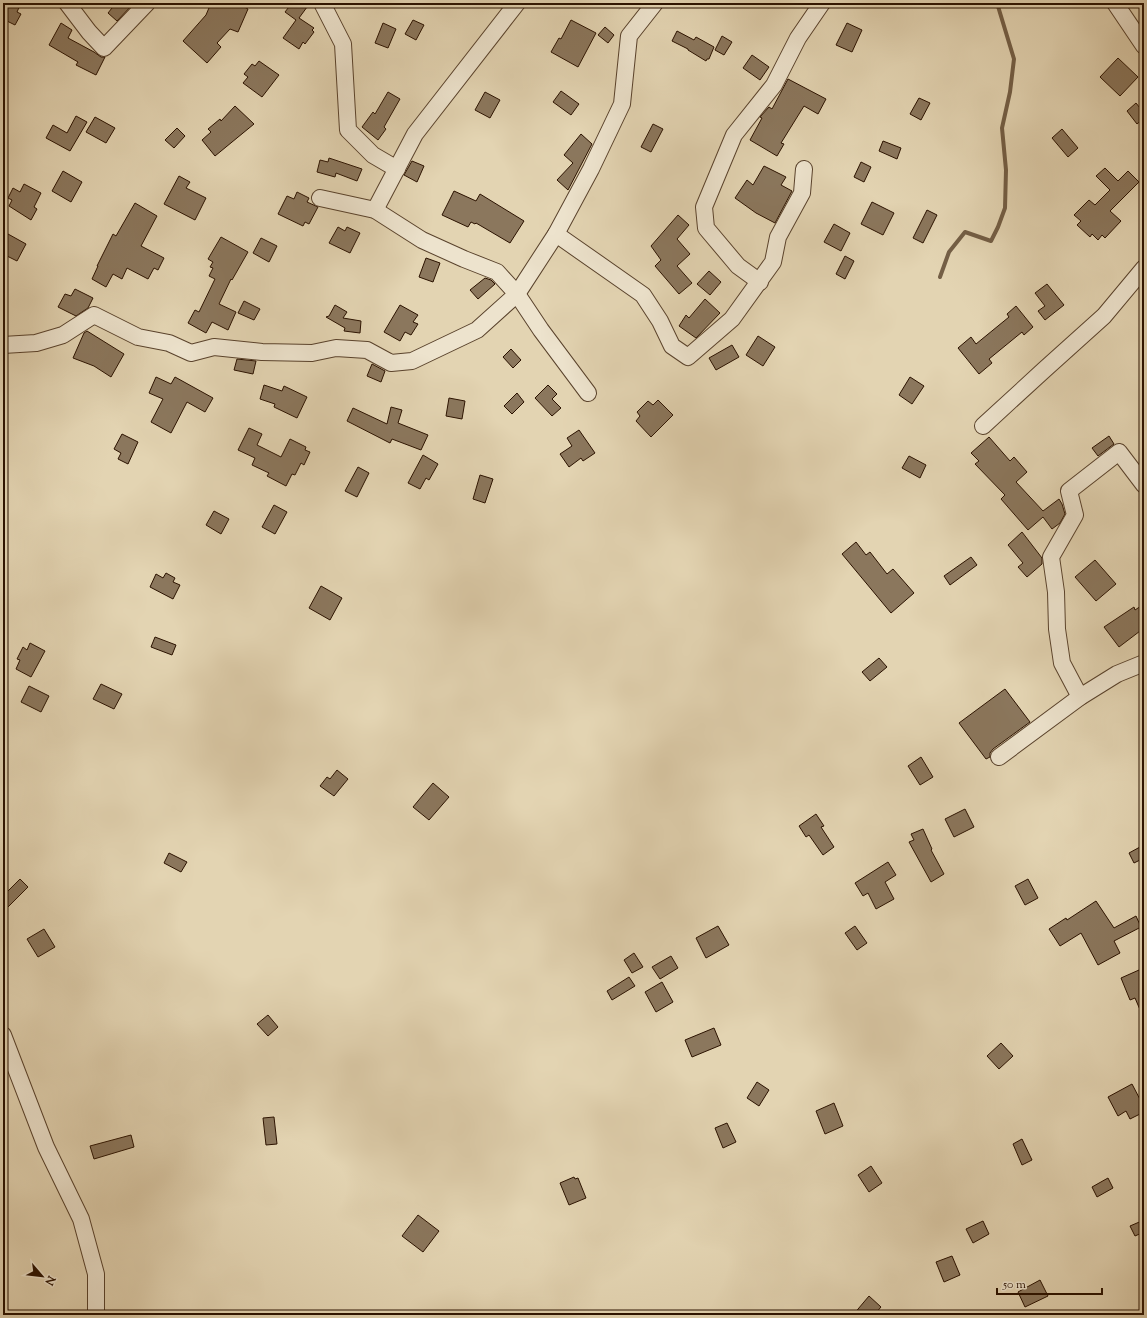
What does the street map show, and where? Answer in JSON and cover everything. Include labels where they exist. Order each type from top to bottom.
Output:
[{"type":"street","points":[[67,3],[89,32],[104,48],[147,3]]},
{"type":"street","points":[[375,210],[415,134],[518,3]]},
{"type":"street","points":[[3,345],[36,343],[63,335],[94,315],[138,338],[169,343],[191,353],[214,347],[262,352],[312,353],[336,348],[367,350],[391,363],[412,361],[477,330],[516,294],[556,234],[591,170],[622,104],[629,36],[655,3]]},
{"type":"street","points":[[760,282],[738,266],[706,228],[704,207],[734,135],[774,85],[798,38],[822,3]]},
{"type":"street","points":[[1115,3],[1144,46]]},
{"type":"street","points":[[323,5],[343,44],[348,130],[373,154],[397,169]]},
{"type":"street","points":[[556,234],[643,295],[660,321],[672,346],[688,357],[732,319],[773,262],[778,237],[802,193],[804,169]]},
{"type":"street","points":[[320,198],[375,210],[422,240],[464,260],[497,272],[516,294],[588,393]]},
{"type":"street","points":[[983,426],[1104,316],[1144,268]]},
{"type":"street","points":[[1080,697],[1062,663],[1057,629],[1056,592],[1051,557],[1075,515],[1069,491],[1120,452],[1144,485]]},
{"type":"street","points":[[999,757],[1080,697],[1117,674],[1144,663]]},
{"type":"street","points":[[3,1035],[46,1147],[81,1219],[96,1274],[96,1315]]},
{"type":"building","points":[[3,3],[21,3],[17,12],[21,14],[15,25],[3,19]]},
{"type":"building","points":[[116,3],[134,3],[117,21],[108,13]]},
{"type":"building","points":[[211,3],[237,3],[248,9],[238,32],[230,29],[217,43],[221,47],[207,63],[183,41],[206,15]]},
{"type":"building","points":[[292,3],[310,3],[299,18],[314,28],[312,30],[314,32],[305,44],[303,42],[299,49],[283,38],[296,20],[285,12]]},
{"type":"building","points":[[413,20],[424,25],[416,40],[405,34]]},
{"type":"building","points":[[571,20],[596,33],[578,67],[551,52],[559,38],[561,39]]},
{"type":"building","points":[[61,23],[72,30],[68,38],[101,57],[105,57],[96,75],[76,65],[78,62],[49,45]]},
{"type":"building","points":[[383,23],[396,29],[388,48],[375,43]]},
{"type":"building","points":[[847,23],[862,30],[852,52],[836,45]]},
{"type":"building","points":[[605,27],[614,35],[608,43],[598,35]]},
{"type":"building","points":[[677,31],[694,40],[696,37],[714,47],[709,59],[706,61],[688,49],[672,41]]},
{"type":"building","points":[[722,36],[732,42],[724,55],[715,50]]},
{"type":"building","points":[[752,55],[769,67],[760,80],[743,68]]},
{"type":"building","points":[[1118,58],[1138,77],[1120,96],[1100,77]]},
{"type":"building","points":[[259,61],[279,75],[262,97],[243,83],[248,77],[244,74],[252,64],[255,66]]},
{"type":"building","points":[[788,79],[826,99],[818,114],[804,106],[781,143],[784,144],[777,156],[750,140],[762,118],[760,117],[769,107],[772,109]]},
{"type":"building","points":[[561,91],[579,104],[571,115],[553,102]]},
{"type":"building","points":[[388,92],[400,99],[384,127],[386,129],[378,140],[362,127],[373,112],[375,114]]},
{"type":"building","points":[[485,92],[500,100],[490,118],[475,110]]},
{"type":"building","points":[[919,98],[930,103],[921,120],[910,114]]},
{"type":"building","points":[[1136,103],[1144,113],[1144,118],[1137,124],[1127,111]]},
{"type":"building","points":[[235,106],[254,124],[215,156],[202,140],[211,132],[208,129],[220,119],[221,121]]},
{"type":"building","points":[[76,116],[87,122],[70,151],[46,138],[53,125],[67,133]]},
{"type":"building","points":[[95,117],[115,128],[106,143],[86,132]]},
{"type":"building","points":[[653,124],[663,129],[651,152],[641,147]]},
{"type":"building","points":[[177,128],[185,136],[174,148],[165,140]]},
{"type":"building","points":[[1062,129],[1078,148],[1068,157],[1052,138]]},
{"type":"building","points":[[581,134],[592,144],[568,190],[557,180],[573,163],[564,155]]},
{"type":"building","points":[[883,141],[901,148],[897,159],[879,151]]},
{"type":"building","points":[[329,158],[362,169],[357,181],[336,173],[335,177],[317,172],[320,160],[328,162]]},
{"type":"building","points":[[412,161],[424,166],[417,182],[404,175]]},
{"type":"building","points":[[861,162],[871,167],[864,182],[854,177]]},
{"type":"building","points":[[764,166],[786,177],[781,185],[792,191],[775,223],[756,213],[735,198],[747,180],[753,185]]},
{"type":"building","points":[[1105,168],[1118,181],[1128,171],[1139,182],[1110,211],[1121,221],[1105,238],[1102,235],[1098,240],[1092,234],[1090,237],[1077,225],[1081,221],[1074,215],[1089,200],[1095,205],[1110,190],[1096,176]]},
{"type":"building","points":[[63,171],[82,182],[71,202],[52,191]]},
{"type":"building","points":[[179,176],[190,182],[186,188],[206,198],[195,220],[164,204]]},
{"type":"building","points":[[24,184],[41,193],[34,207],[37,209],[31,220],[9,206],[12,200],[8,198],[13,188],[20,192]]},
{"type":"building","points":[[454,191],[476,201],[480,194],[524,221],[510,243],[476,223],[471,222],[468,227],[442,215]]},
{"type":"building","points":[[297,192],[309,198],[307,202],[318,207],[309,224],[305,222],[303,226],[278,214],[287,196],[294,199]]},
{"type":"building","points":[[872,202],[894,213],[883,235],[861,224]]},
{"type":"building","points":[[135,203],[157,216],[141,246],[164,258],[158,270],[154,268],[148,279],[127,268],[122,279],[113,274],[106,287],[92,279],[113,234],[116,236]]},
{"type":"building","points":[[927,210],[937,215],[923,243],[913,238]]},
{"type":"building","points":[[678,215],[689,225],[677,239],[690,254],[677,266],[692,283],[679,294],[655,266],[661,260],[651,246]]},
{"type":"building","points":[[834,224],[850,233],[841,251],[824,242]]},
{"type":"building","points":[[338,227],[345,231],[347,227],[360,233],[350,253],[329,243]]},
{"type":"building","points":[[8,234],[26,244],[17,261],[3,254],[3,242]]},
{"type":"building","points":[[221,237],[248,252],[232,280],[231,279],[219,304],[236,312],[228,330],[212,322],[206,333],[188,323],[195,310],[199,312],[215,279],[209,276],[213,268],[210,267],[213,262],[208,259]]},
{"type":"building","points":[[261,238],[277,246],[269,262],[253,253]]},
{"type":"building","points":[[845,256],[854,261],[845,279],[836,274]]},
{"type":"building","points":[[426,258],[440,263],[433,282],[419,277]]},
{"type":"building","points":[[709,271],[721,282],[710,295],[697,284]]},
{"type":"building","points":[[485,278],[491,280],[495,284],[478,299],[470,290]]},
{"type":"building","points":[[1047,284],[1064,305],[1045,320],[1038,311],[1045,306],[1035,293]]},
{"type":"building","points":[[75,289],[93,298],[88,308],[76,316],[58,307],[65,294],[71,296]]},
{"type":"building","points":[[705,299],[720,313],[696,338],[679,326],[686,315],[689,318]]},
{"type":"building","points":[[244,301],[260,309],[254,320],[238,313]]},
{"type":"building","points":[[335,305],[347,312],[343,318],[361,321],[360,333],[344,331],[345,328],[326,317],[329,316]]},
{"type":"building","points":[[400,305],[418,315],[413,322],[418,324],[411,335],[405,332],[400,341],[384,332]]},
{"type":"building","points":[[1016,306],[1033,327],[1024,335],[1022,332],[989,359],[992,363],[979,374],[958,348],[971,337],[976,344],[1009,317],[1007,314]]},
{"type":"building","points":[[87,331],[124,354],[111,377],[94,366],[73,358],[84,333]]},
{"type":"building","points":[[758,336],[775,347],[763,366],[746,355]]},
{"type":"building","points":[[732,345],[739,357],[716,370],[709,358]]},
{"type":"building","points":[[511,349],[521,360],[513,368],[503,357]]},
{"type":"building","points":[[237,359],[256,361],[253,374],[234,370]]},
{"type":"building","points":[[372,364],[385,371],[381,382],[367,376]]},
{"type":"building","points":[[156,377],[171,384],[175,377],[213,398],[205,412],[187,402],[171,433],[151,422],[163,399],[149,393]]},
{"type":"building","points":[[910,377],[924,386],[912,404],[899,395]]},
{"type":"building","points":[[264,385],[282,391],[284,386],[307,397],[297,418],[274,407],[275,404],[260,399]]},
{"type":"building","points":[[548,385],[557,394],[552,399],[561,408],[552,416],[535,398]]},
{"type":"building","points":[[517,393],[524,402],[512,414],[504,406]]},
{"type":"building","points":[[449,398],[465,401],[462,419],[446,416]]},
{"type":"building","points":[[658,400],[673,415],[651,437],[636,421],[640,416],[637,412],[648,401],[653,405]]},
{"type":"building","points":[[391,407],[402,410],[398,423],[428,435],[421,450],[392,439],[390,443],[347,421],[353,408],[387,424]]},
{"type":"building","points":[[249,428],[262,434],[257,445],[281,457],[290,439],[306,447],[305,450],[310,452],[304,465],[301,463],[295,475],[292,474],[286,486],[267,476],[269,473],[252,465],[255,458],[238,450]]},
{"type":"building","points":[[579,430],[595,453],[583,461],[581,458],[569,467],[560,454],[572,446],[567,438]]},
{"type":"building","points":[[122,434],[138,442],[128,464],[118,459],[121,453],[114,449]]},
{"type":"building","points":[[1109,436],[1114,444],[1098,456],[1092,448]]},
{"type":"building","points":[[989,437],[1010,461],[1014,457],[1027,472],[1016,482],[1043,511],[1059,499],[1065,514],[1060,523],[1052,529],[1043,517],[1028,530],[1001,499],[1005,495],[975,464],[979,461],[971,453]]},
{"type":"building","points":[[423,455],[438,464],[429,480],[426,478],[420,489],[408,483]]},
{"type":"building","points":[[909,456],[926,465],[920,478],[902,468]]},
{"type":"building","points":[[358,467],[369,473],[357,497],[345,491]]},
{"type":"building","points":[[480,475],[493,479],[485,503],[473,499]]},
{"type":"building","points":[[274,505],[287,512],[275,534],[262,527]]},
{"type":"building","points":[[214,511],[229,519],[221,534],[206,525]]},
{"type":"building","points":[[1022,532],[1042,558],[1042,564],[1027,577],[1018,567],[1023,563],[1008,545]]},
{"type":"building","points":[[856,542],[866,555],[870,552],[887,574],[893,569],[914,593],[891,613],[842,554]]},
{"type":"building","points":[[971,557],[977,565],[950,585],[944,576]]},
{"type":"building","points":[[1095,560],[1116,584],[1096,601],[1075,577]]},
{"type":"building","points":[[166,573],[175,578],[173,582],[180,585],[173,599],[150,587],[156,574],[163,578]]},
{"type":"building","points":[[321,586],[342,598],[330,620],[309,608]]},
{"type":"building","points":[[1144,604],[1144,628],[1119,647],[1104,627],[1134,607],[1135,610]]},
{"type":"building","points":[[155,637],[176,645],[172,655],[151,647]]},
{"type":"building","points":[[30,643],[45,651],[31,677],[16,669],[20,660],[17,659],[23,647],[27,650]]},
{"type":"building","points":[[879,658],[887,667],[870,681],[862,672]]},
{"type":"building","points":[[101,684],[122,694],[114,709],[93,699]]},
{"type":"building","points":[[29,686],[49,696],[41,712],[21,702]]},
{"type":"building","points":[[1005,689],[1030,722],[993,749],[990,753],[990,757],[986,759],[959,723]]},
{"type":"building","points":[[921,757],[933,777],[920,785],[908,766]]},
{"type":"building","points":[[337,770],[348,779],[334,796],[320,786],[327,777],[330,779]]},
{"type":"building","points":[[433,783],[449,797],[429,820],[413,807]]},
{"type":"building","points":[[965,809],[974,827],[954,837],[945,819]]},
{"type":"building","points":[[816,814],[824,826],[821,827],[834,847],[823,855],[809,835],[806,837],[799,826]]},
{"type":"building","points":[[923,829],[932,849],[931,850],[944,874],[931,882],[909,842],[914,840],[911,834]]},
{"type":"building","points":[[1140,847],[1144,858],[1134,863],[1129,853]]},
{"type":"building","points":[[169,853],[187,862],[181,872],[164,863]]},
{"type":"building","points":[[888,862],[896,875],[885,882],[894,899],[876,909],[868,893],[863,896],[855,883]]},
{"type":"building","points":[[20,879],[28,887],[3,912],[3,896]]},
{"type":"building","points":[[1028,879],[1038,898],[1025,905],[1015,886]]},
{"type":"building","points":[[1096,901],[1114,928],[1136,916],[1141,927],[1114,941],[1120,953],[1098,965],[1081,933],[1060,946],[1049,929],[1066,918],[1067,920]]},
{"type":"building","points":[[718,926],[729,945],[706,958],[696,938]]},
{"type":"building","points":[[855,926],[867,943],[857,950],[845,933]]},
{"type":"building","points":[[44,929],[55,947],[38,957],[27,939]]},
{"type":"building","points":[[634,953],[643,967],[632,973],[624,960]]},
{"type":"building","points":[[671,956],[678,968],[660,979],[652,967]]},
{"type":"building","points":[[1139,970],[1144,983],[1144,1019],[1135,998],[1130,1000],[1121,978]]},
{"type":"building","points":[[629,977],[635,986],[612,1000],[607,991]]},
{"type":"building","points":[[662,982],[673,1002],[656,1012],[645,992]]},
{"type":"building","points":[[268,1015],[278,1027],[268,1036],[257,1024]]},
{"type":"building","points":[[714,1028],[721,1045],[692,1057],[685,1040]]},
{"type":"building","points":[[1001,1043],[1013,1056],[999,1069],[987,1056]]},
{"type":"building","points":[[757,1082],[769,1090],[759,1106],[747,1098]]},
{"type":"building","points":[[1132,1084],[1144,1107],[1144,1112],[1130,1119],[1126,1111],[1118,1116],[1108,1097]]},
{"type":"building","points":[[834,1103],[843,1126],[825,1134],[816,1111]]},
{"type":"building","points":[[274,1117],[277,1144],[266,1145],[263,1118]]},
{"type":"building","points":[[727,1123],[736,1142],[723,1148],[715,1128]]},
{"type":"building","points":[[131,1135],[134,1147],[94,1159],[90,1146]]},
{"type":"building","points":[[1022,1139],[1032,1160],[1022,1165],[1013,1144]]},
{"type":"building","points":[[871,1166],[882,1183],[869,1192],[858,1175]]},
{"type":"building","points":[[574,1177],[575,1179],[578,1178],[586,1198],[569,1205],[560,1183]]},
{"type":"building","points":[[1108,1178],[1113,1188],[1097,1197],[1092,1187]]},
{"type":"building","points":[[418,1215],[439,1231],[423,1252],[402,1236]]},
{"type":"building","points":[[1144,1220],[1144,1232],[1135,1236],[1130,1226]]},
{"type":"building","points":[[983,1221],[989,1234],[973,1243],[966,1229]]},
{"type":"building","points":[[952,1256],[960,1275],[944,1282],[936,1262]]},
{"type":"building","points":[[1040,1280],[1048,1296],[1025,1307],[1018,1292]]},
{"type":"building","points":[[869,1296],[881,1307],[874,1315],[853,1315]]},
{"type":"waterway","points":[[940,277],[949,252],[965,232],[991,241],[1005,208],[1006,170],[1002,128],[1010,92],[1014,59],[997,3]]}]
